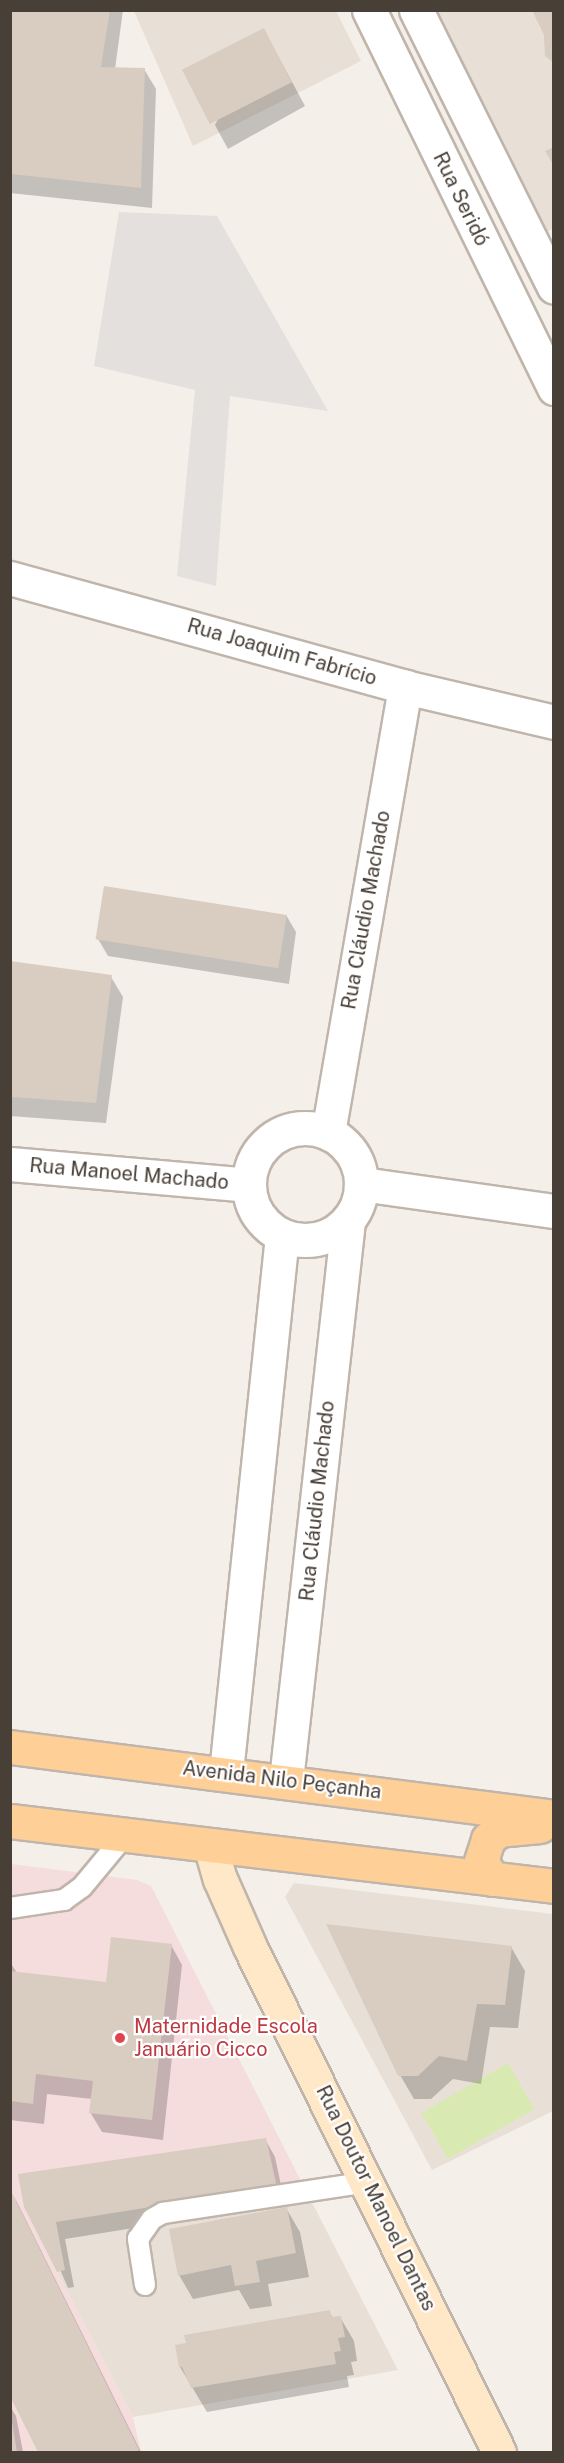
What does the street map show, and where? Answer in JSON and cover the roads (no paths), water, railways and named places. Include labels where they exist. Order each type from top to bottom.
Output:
[{"type":"main road","name":"Avenida Nilo Peçanha","points":[[10,1747],[226,1772],[554,1817]]},
{"type":"main road","points":[[10,1821],[554,1886]]},
{"type":"main road","points":[[492,1879],[481,1861],[482,1849],[491,1835],[503,1830],[554,1824]]},
{"type":"street","points":[[416,10],[550,269]]},
{"type":"street","name":"Rua Seridó","points":[[369,11],[554,388]]},
{"type":"street","name":"Rua Joaquim Fabrício","points":[[10,579],[405,687],[554,722]]},
{"type":"street","name":"Rua Cláudio Machado","points":[[328,1133],[405,687]]},
{"type":"street","points":[[296,1129],[328,1133],[345,1145],[357,1162],[361,1184],[358,1204],[348,1221],[332,1234],[312,1240],[282,1236],[258,1215],[248,1185],[253,1162],[265,1143],[296,1129]]},
{"type":"street","name":"Rua Manoel Machado","points":[[10,1164],[248,1185]]},
{"type":"street","points":[[361,1184],[554,1211]]},
{"type":"street","name":"Rua Cláudio Machado","points":[[286,1780],[348,1221]]},
{"type":"street","points":[[226,1772],[282,1236]]},
{"type":"street","name":"Rua Doutor Manoel Dantas","points":[[210,1845],[241,1928],[500,2452]]},
{"type":"lane","points":[[10,1908],[64,1900],[82,1887],[126,1834]]},
{"type":"lane","points":[[145,2285],[138,2239],[152,2219],[163,2213],[368,2182]]},
{"type":"place","name":"Maternidade Escola Januário Cicco","points":[[120,2038]]}]
